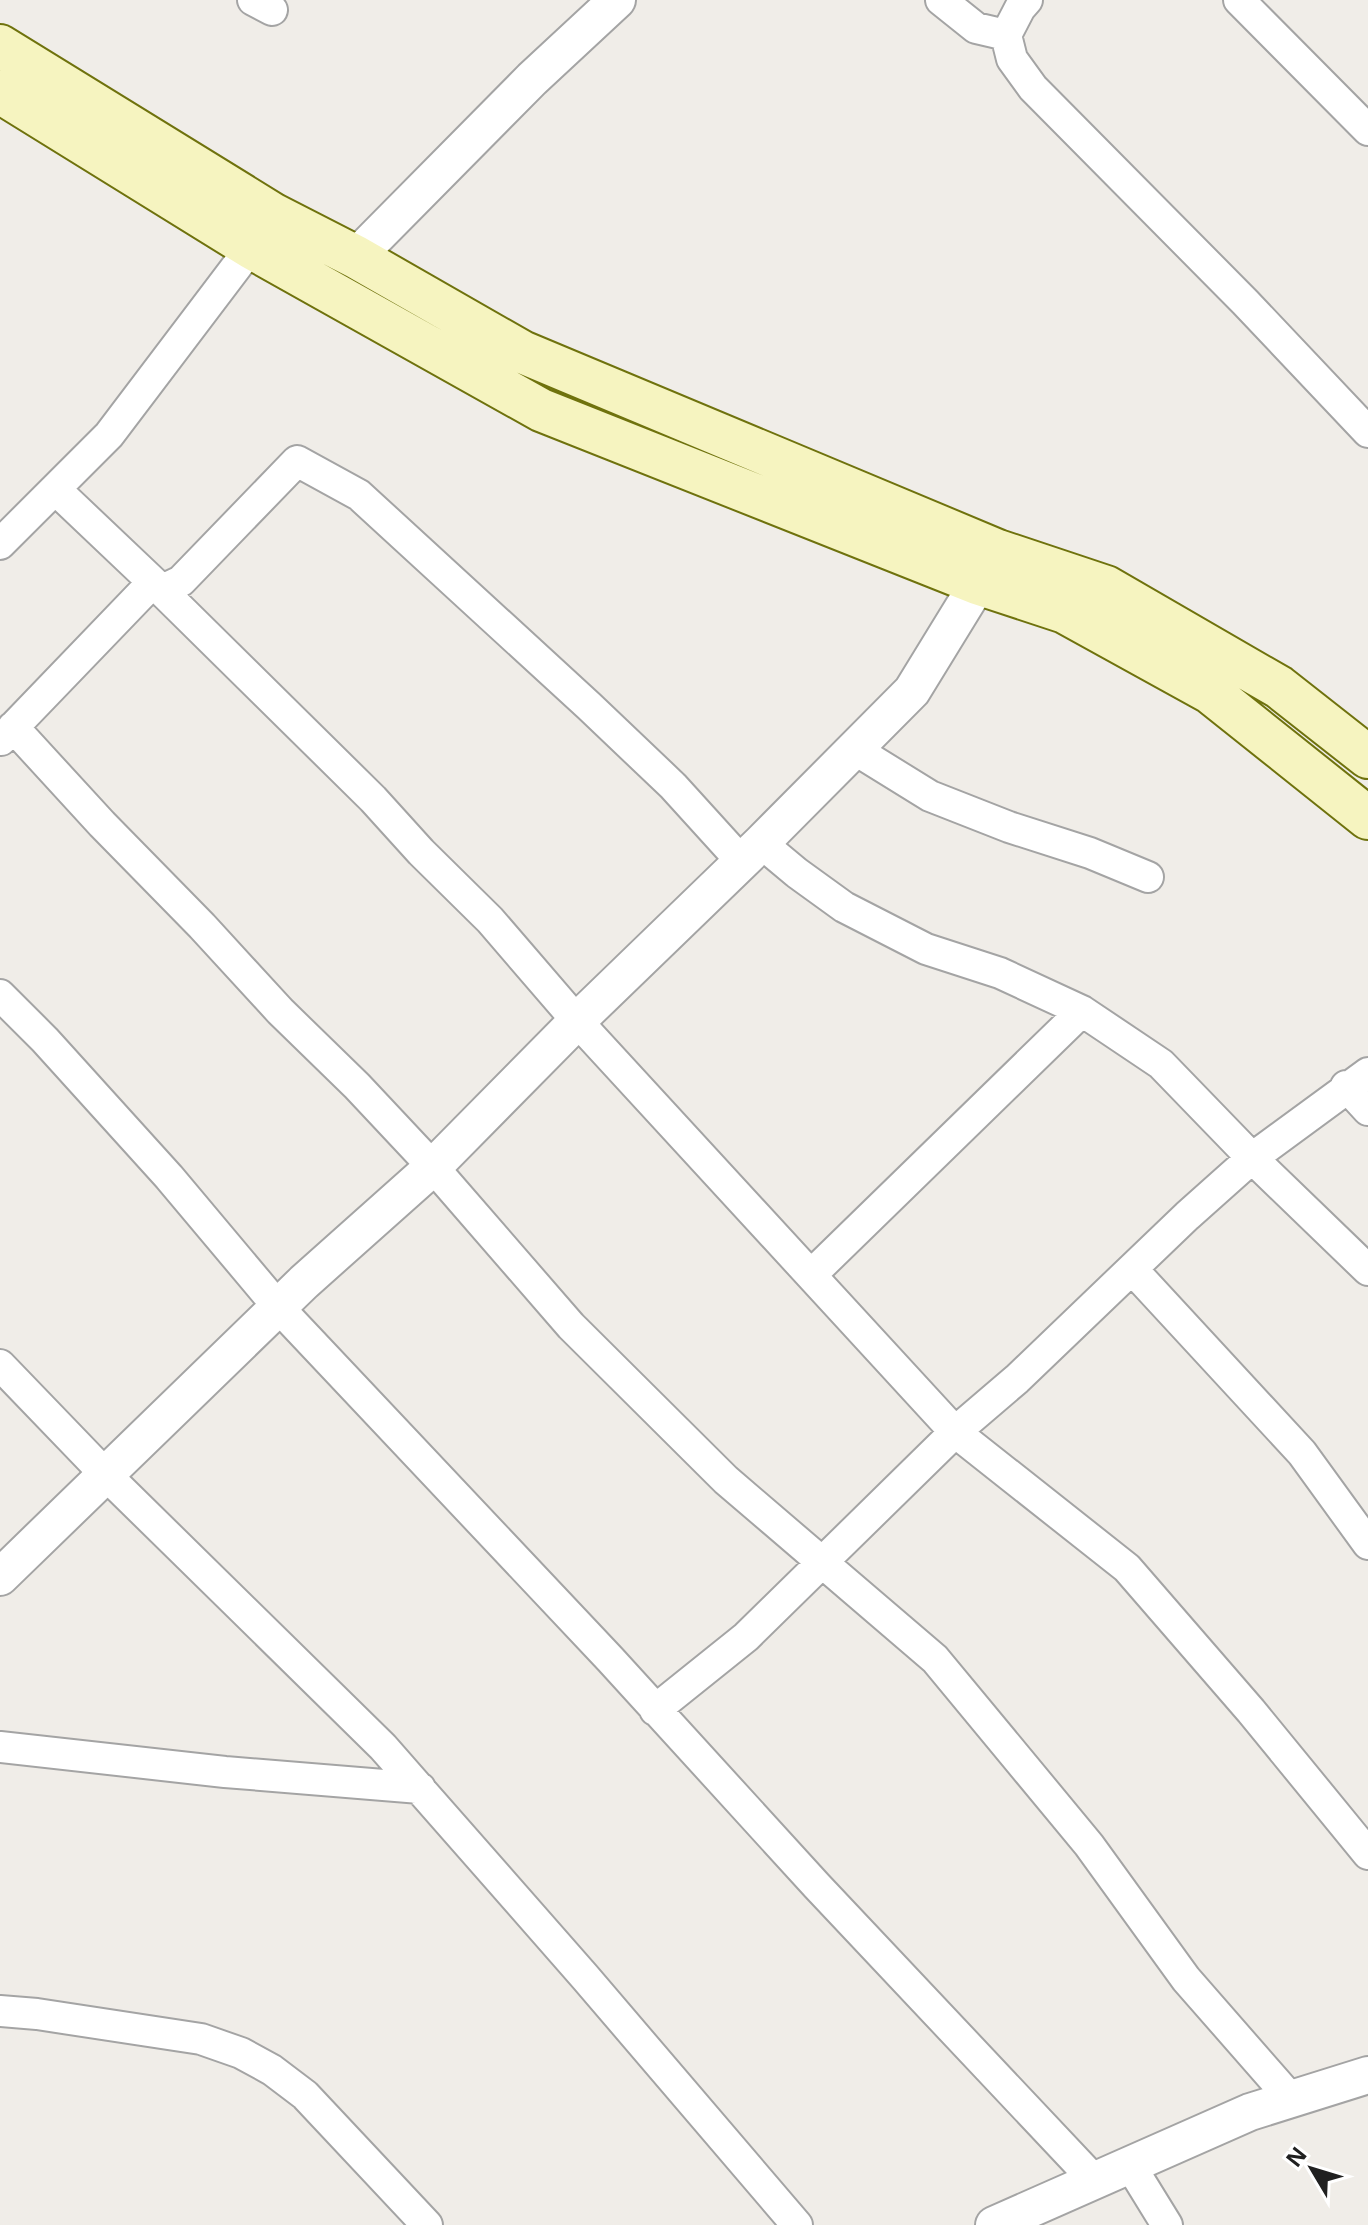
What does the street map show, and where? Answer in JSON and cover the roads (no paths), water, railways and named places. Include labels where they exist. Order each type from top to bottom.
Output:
[{"type":"main road","points":[[6,79],[263,232],[541,410],[988,567],[1106,587],[1279,687],[1368,757]]},
{"type":"main road","points":[[263,232],[356,257],[522,352],[988,567],[1210,692],[1368,818]]},
{"type":"street","points":[[356,257],[532,79],[617,0]]},
{"type":"street","points":[[941,0],[976,28],[1006,35]]},
{"type":"street","points":[[1027,0],[1006,35],[1012,59],[1033,88],[1366,426]]},
{"type":"street","points":[[1239,0],[1368,130]]},
{"type":"street","points":[[0,544],[109,435],[263,232]]},
{"type":"street","points":[[1291,2099],[1186,1979],[1089,1845],[935,1659],[726,1480],[571,1326],[433,1167],[357,1086],[280,1011],[102,824],[7,734],[157,586],[181,581],[297,461],[359,495],[673,786],[752,853],[797,873],[844,907],[926,949],[1000,973],[1082,1011],[1161,1064],[1252,1158],[1368,1270]]},
{"type":"street","points":[[55,489],[373,799],[490,920],[577,1021],[955,1432],[1127,1568],[1251,1711],[1368,1854]]},
{"type":"street","points":[[0,1577],[304,1282],[433,1167],[912,691],[988,567]]},
{"type":"street","points":[[854,749],[930,796],[1148,877]]},
{"type":"street","points":[[0,995],[169,1177],[279,1308],[589,1636],[1095,2181]]},
{"type":"street","points":[[811,1275],[1082,1011]]},
{"type":"street","points":[[655,1710],[746,1637],[955,1432],[1017,1379],[1252,1158],[1357,1080],[1368,1110]]},
{"type":"street","points":[[1132,1269],[1302,1453],[1368,1544]]},
{"type":"street","points":[[0,1365],[106,1475],[383,1747],[797,2225]]},
{"type":"street","points":[[0,1747],[225,1772],[420,1788]]},
{"type":"street","points":[[0,2011],[201,2039],[241,2053],[272,2070],[305,2095],[427,2225]]},
{"type":"street","points":[[994,2225],[1250,2112],[1368,2075]]},
{"type":"street","points":[[1130,2165],[1167,2225]]}]
